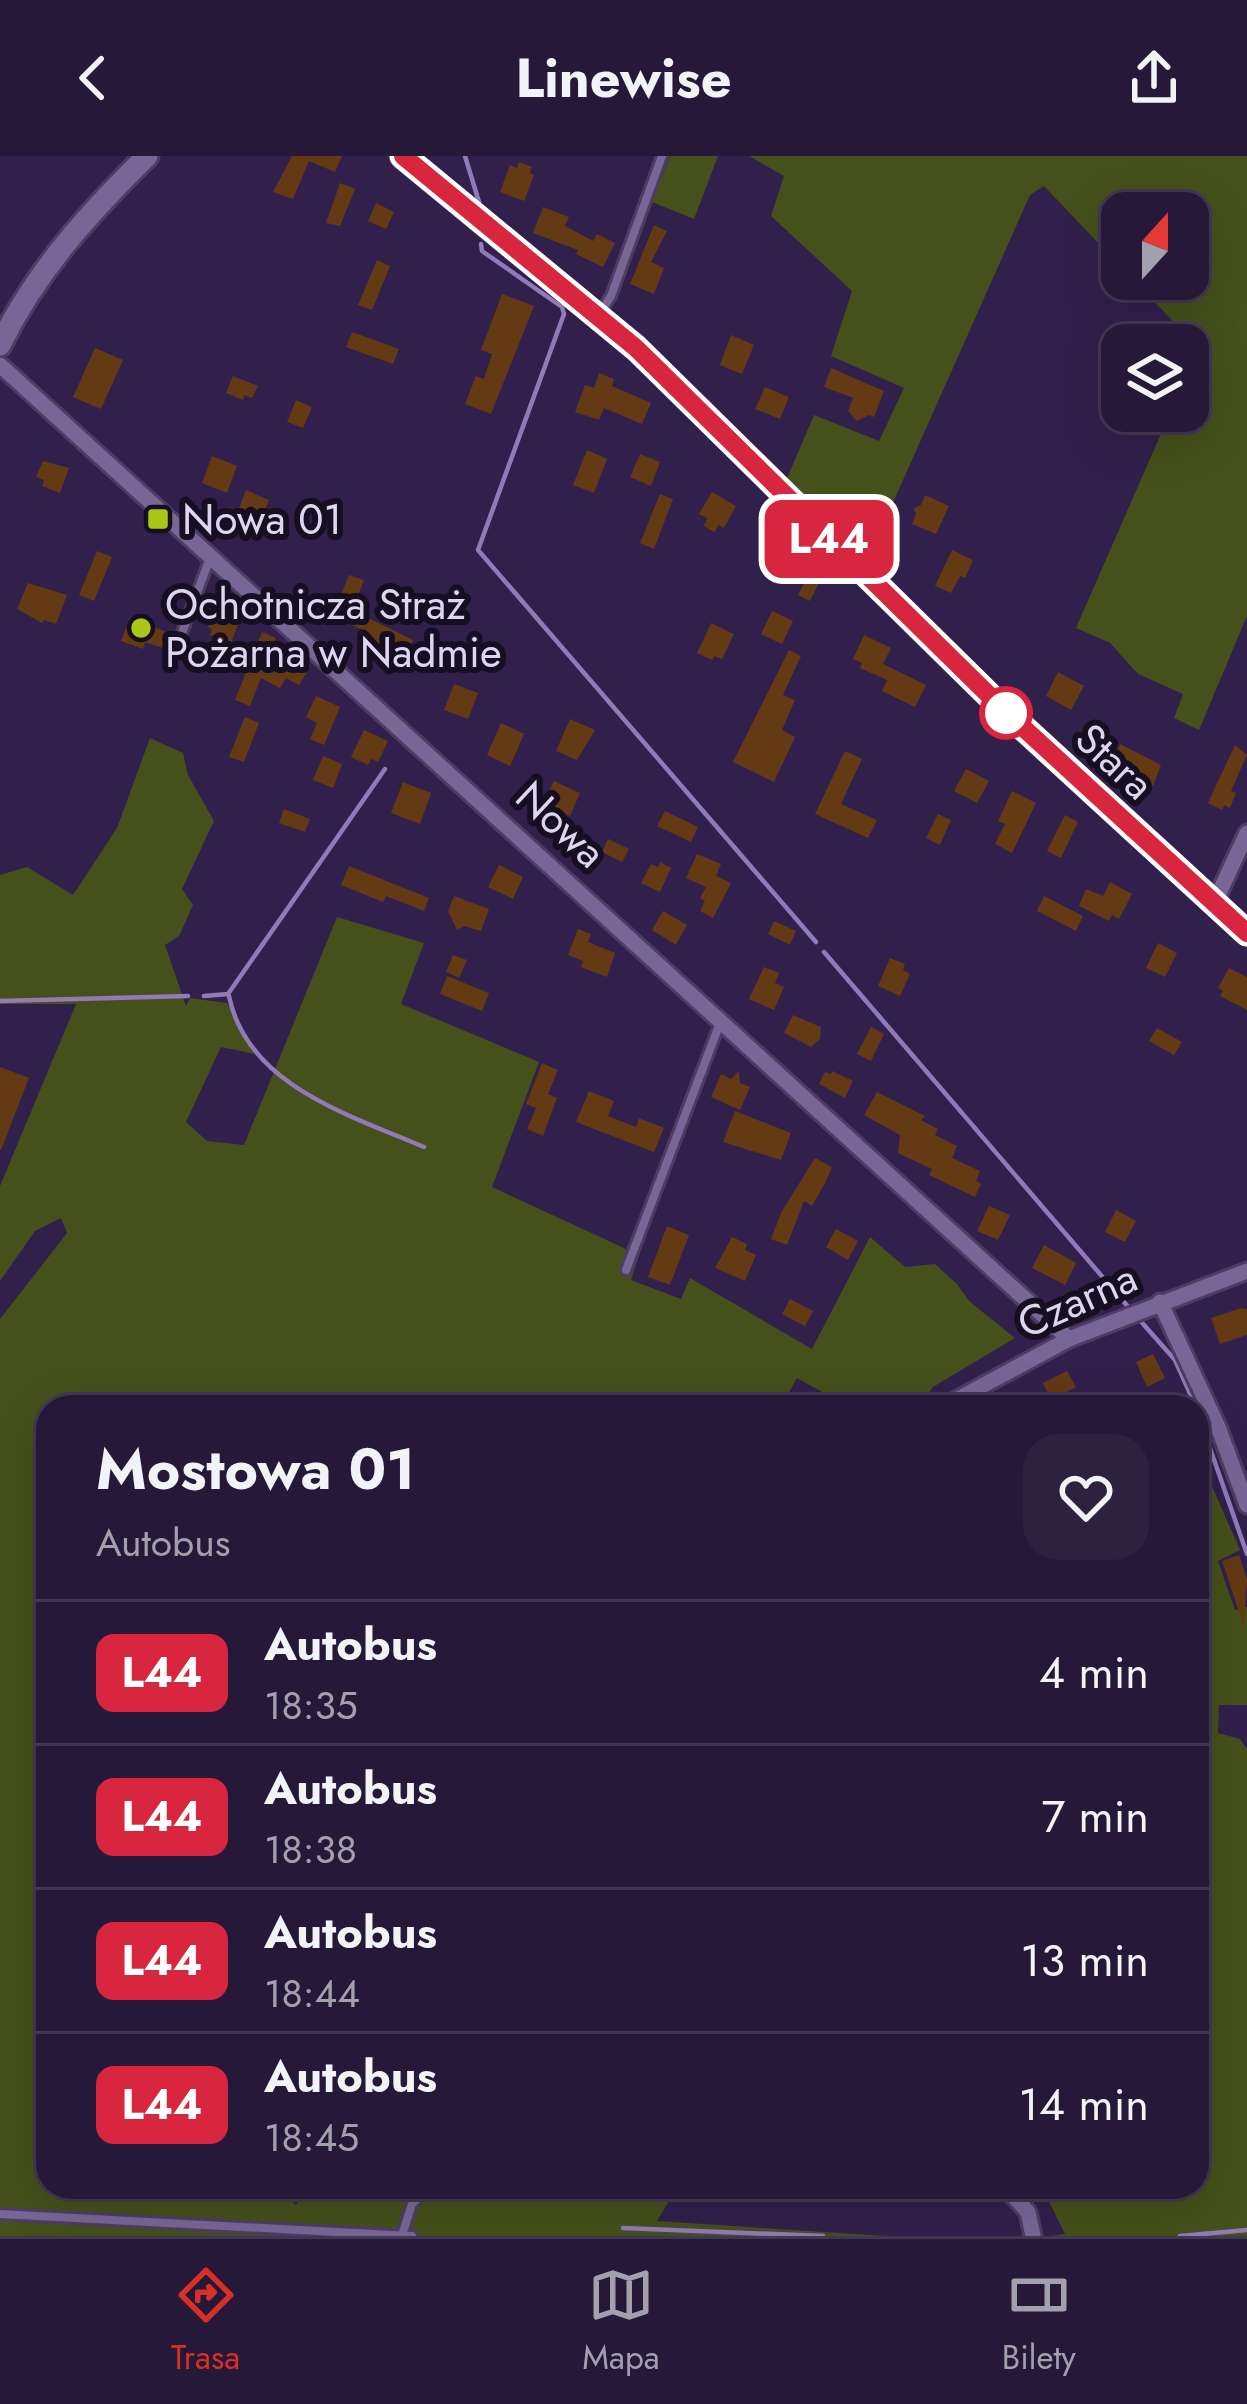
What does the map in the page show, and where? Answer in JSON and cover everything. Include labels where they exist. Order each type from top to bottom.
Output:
[{"type":"street","points":[[0,345],[18,308],[56,254],[147,156]]},
{"type":"street","name":"Stara","points":[[402,156],[598,317],[709,416],[1004,710],[1247,933]]},
{"type":"street","name":"Nowa","points":[[0,365],[1069,1339]]},
{"type":"street","points":[[1213,905],[1247,833]]},
{"type":"street","name":"Czarna","points":[[965,1395],[1069,1339],[1247,1271]]},
{"type":"street","points":[[1160,1302],[1203,1395]]},
{"type":"street","points":[[1209,1408],[1247,1505]]},
{"type":"street","points":[[1016,2199],[1028,2212],[1033,2236]]},
{"type":"lane","points":[[598,317],[662,156]]},
{"type":"lane","points":[[171,662],[211,556]]},
{"type":"lane","points":[[626,1270],[721,1022]]},
{"type":"lane","points":[[402,2235],[417,2199]]},
{"type":"lane","points":[[0,2214],[412,2236]]},
{"type":"green space","points":[[670,156],[718,156],[694,219],[652,202]]},
{"type":"green space","points":[[749,156],[1247,156],[1247,616],[1199,730],[1174,718],[1183,694],[1138,674],[1110,643],[1076,628],[1162,432],[1209,432],[1209,324],[1175,324],[1153,300],[1209,300],[1209,192],[1101,192],[1101,246],[1044,186],[1030,195],[875,543],[785,483],[814,415],[879,441],[904,388],[831,356],[852,291],[771,216],[784,176]]},
{"type":"green space","points":[[150,738],[183,753],[188,775],[214,821],[182,889],[193,905],[179,936],[165,945],[186,1006],[190,998],[227,1003],[255,1054],[221,1047],[186,1122],[207,1141],[244,1145],[337,917],[424,943],[401,1004],[539,1062],[492,1187],[639,1255],[631,1280],[681,1299],[690,1278],[812,1349],[870,1237],[905,1267],[935,1264],[969,1301],[1015,1338],[933,1387],[927,1395],[827,1395],[797,1378],[788,1395],[36,1395],[36,2199],[289,2199],[296,2205],[300,2199],[670,2199],[657,2221],[886,2236],[0,2236],[0,1319],[67,1233],[61,1218],[35,1231],[0,1281],[0,1186],[76,1004],[0,1004],[0,875],[27,867],[73,895],[117,828]]},
{"type":"green space","points":[[1209,1482],[1240,1550],[1218,1561],[1235,1610],[1247,1607],[1247,1705],[1219,1705],[1218,1733],[1240,1739],[1247,1749],[1247,2236],[1051,2236],[1065,2234],[1048,2199],[1209,2199]]},
{"type":"building","points":[[292,156],[342,156],[335,172],[309,161],[293,199],[273,192]]},
{"type":"building","points":[[519,162],[532,167],[534,175],[524,201],[500,192],[510,165],[517,168]]},
{"type":"building","points":[[340,183],[355,189],[340,226],[326,223]]},
{"type":"building","points":[[376,203],[394,212],[386,229],[368,221]]},
{"type":"building","points":[[543,207],[569,217],[565,226],[593,241],[597,234],[615,243],[603,267],[576,254],[578,250],[533,233]]},
{"type":"building","points":[[654,225],[667,231],[651,262],[664,268],[654,294],[630,284]]},
{"type":"building","points":[[377,260],[390,266],[372,310],[358,305]]},
{"type":"building","points":[[502,294],[534,306],[491,414],[465,404],[476,376],[484,379],[492,354],[481,350]]},
{"type":"building","points":[[352,332],[399,349],[393,364],[346,347]]},
{"type":"building","points":[[731,335],[754,345],[742,374],[720,365]]},
{"type":"building","points":[[95,348],[123,360],[101,409],[73,397]]},
{"type":"building","points":[[831,368],[884,391],[874,417],[857,421],[848,411],[853,398],[824,387]]},
{"type":"building","points":[[599,373],[614,379],[612,386],[651,403],[642,424],[604,408],[599,420],[575,412],[585,385],[594,388]]},
{"type":"building","points":[[233,376],[258,386],[252,398],[244,395],[243,400],[226,393]]},
{"type":"building","points":[[765,387],[789,397],[780,419],[755,409]]},
{"type":"building","points":[[296,400],[312,407],[303,428],[287,422]]},
{"type":"building","points":[[587,450],[607,459],[594,493],[573,485]]},
{"type":"building","points":[[640,454],[660,462],[651,486],[630,477]]},
{"type":"building","points":[[212,456],[237,466],[227,493],[202,483]]},
{"type":"building","points":[[43,461],[69,468],[60,493],[42,486],[44,480],[36,477]]},
{"type":"building","points":[[246,490],[269,500],[259,525],[237,514]]},
{"type":"building","points":[[712,492],[736,506],[724,528],[719,525],[714,532],[704,526],[707,518],[699,514]]},
{"type":"building","points":[[660,494],[673,499],[654,549],[640,543]]},
{"type":"building","points":[[925,495],[949,506],[936,534],[912,524],[914,508]]},
{"type":"building","points":[[952,550],[973,560],[951,593],[935,586]]},
{"type":"building","points":[[97,551],[112,557],[94,601],[79,595]]},
{"type":"building","points":[[809,574],[821,579],[810,601],[798,595]]},
{"type":"building","points":[[349,575],[364,580],[352,610],[413,640],[399,668],[359,648],[367,631],[332,618]]},
{"type":"building","points":[[28,583],[67,595],[56,624],[42,623],[17,609]]},
{"type":"building","points":[[217,604],[242,614],[231,643],[210,635],[208,627]]},
{"type":"building","points":[[772,611],[793,621],[782,644],[761,634]]},
{"type":"building","name":"Ochotnicza Straż Pożarna w Nadmie","points":[[130,618],[169,633],[163,648],[145,642],[143,649],[121,641]]},
{"type":"building","points":[[711,623],[734,634],[722,659],[697,653]]},
{"type":"building","points":[[262,632],[276,638],[273,645],[311,665],[299,685],[286,678],[280,688],[261,678],[250,706],[235,700]]},
{"type":"building","points":[[864,635],[891,648],[883,664],[926,685],[915,707],[882,691],[887,680],[860,668],[862,663],[853,659]]},
{"type":"building","points":[[789,650],[801,656],[783,695],[795,700],[782,730],[795,737],[774,782],[733,762]]},
{"type":"building","points":[[1058,672],[1084,686],[1071,710],[1046,696]]},
{"type":"building","points":[[454,684],[478,693],[468,719],[444,710]]},
{"type":"building","points":[[316,696],[340,707],[324,745],[310,739],[317,723],[306,717]]},
{"type":"building","points":[[245,717],[259,723],[244,762],[229,757]]},
{"type":"building","points":[[570,719],[595,730],[577,760],[556,751]]},
{"type":"building","points":[[501,723],[524,734],[510,766],[487,755]]},
{"type":"building","points":[[364,730],[388,741],[378,762],[371,759],[368,765],[351,757]]},
{"type":"building","points":[[1120,744],[1161,765],[1153,786],[1110,765]]},
{"type":"building","points":[[1235,745],[1247,755],[1231,791],[1236,793],[1230,808],[1224,805],[1222,810],[1208,803]]},
{"type":"building","points":[[845,751],[862,759],[841,804],[877,820],[868,838],[815,814]]},
{"type":"building","points":[[323,756],[342,764],[333,788],[313,780]]},
{"type":"building","points":[[966,769],[989,781],[977,803],[954,791]]},
{"type":"building","points":[[554,781],[580,793],[570,816],[543,804]]},
{"type":"building","points":[[403,782],[431,793],[420,824],[391,813]]},
{"type":"building","points":[[1012,791],[1036,803],[1012,853],[995,844],[1005,824],[998,821]]},
{"type":"building","points":[[284,809],[310,819],[305,832],[279,823]]},
{"type":"building","points":[[665,811],[698,827],[691,842],[657,826]]},
{"type":"building","points":[[938,814],[951,820],[940,845],[926,838]]},
{"type":"building","points":[[1065,815],[1078,822],[1061,858],[1047,851]]},
{"type":"building","points":[[608,839],[629,849],[622,862],[602,852]]},
{"type":"building","points":[[697,854],[721,864],[716,876],[731,883],[713,918],[700,911],[706,887],[686,878]]},
{"type":"building","points":[[660,862],[671,868],[660,892],[641,883],[651,864],[658,867]]},
{"type":"building","points":[[499,865],[523,877],[513,899],[488,887]]},
{"type":"building","points":[[349,866],[429,898],[424,911],[386,896],[383,902],[341,885]]},
{"type":"building","points":[[1110,882],[1132,894],[1119,919],[1112,915],[1109,921],[1079,906],[1086,889],[1103,896]]},
{"type":"building","points":[[454,896],[489,909],[481,931],[464,926],[457,930],[448,911]]},
{"type":"building","points":[[1044,896],[1083,916],[1076,931],[1037,911]]},
{"type":"building","points":[[663,911],[687,925],[676,945],[652,930]]},
{"type":"building","points":[[774,921],[796,931],[790,945],[768,934]]},
{"type":"building","points":[[578,929],[591,934],[588,942],[615,953],[607,977],[581,967],[583,961],[568,955]]},
{"type":"building","points":[[1158,943],[1177,953],[1165,977],[1146,968]]},
{"type":"building","points":[[453,955],[467,960],[459,978],[446,972]]},
{"type":"building","points":[[890,958],[905,964],[903,970],[910,974],[900,996],[878,986]]},
{"type":"building","points":[[764,967],[779,973],[775,983],[784,987],[774,1010],[749,999]]},
{"type":"building","points":[[1229,968],[1247,977],[1247,1010],[1220,996],[1223,991],[1218,988]]},
{"type":"building","points":[[447,976],[489,993],[482,1011],[440,994]]},
{"type":"building","points":[[793,1015],[821,1027],[820,1039],[811,1047],[784,1033]]},
{"type":"building","points":[[871,1027],[884,1034],[871,1061],[857,1054]]},
{"type":"building","points":[[1157,1028],[1182,1042],[1174,1055],[1149,1041]]},
{"type":"building","points":[[542,1063],[558,1070],[548,1094],[557,1098],[543,1136],[527,1129],[536,1108],[526,1104]]},
{"type":"building","points":[[0,1067],[29,1078],[1,1150],[0,1150]]},
{"type":"building","points":[[739,1071],[740,1083],[750,1087],[740,1110],[711,1097],[721,1074],[731,1079]]},
{"type":"building","points":[[825,1072],[853,1081],[845,1098],[819,1084]]},
{"type":"building","points":[[589,1091],[614,1101],[608,1116],[636,1127],[639,1118],[664,1128],[654,1152],[576,1122]]},
{"type":"building","points":[[877,1092],[925,1116],[921,1120],[938,1129],[935,1135],[957,1146],[952,1158],[980,1171],[975,1197],[929,1175],[932,1169],[898,1153],[900,1135],[864,1115]]},
{"type":"building","points":[[735,1111],[791,1133],[781,1160],[723,1142]]},
{"type":"building","points":[[815,1158],[832,1167],[825,1183],[812,1206],[804,1201],[787,1245],[771,1239],[782,1211]]},
{"type":"building","points":[[989,1206],[1010,1215],[998,1240],[977,1231]]},
{"type":"building","points":[[1116,1210],[1136,1221],[1125,1242],[1105,1232]]},
{"type":"building","points":[[667,1226],[689,1235],[670,1285],[648,1277]]},
{"type":"building","points":[[836,1229],[858,1241],[848,1260],[826,1247]]},
{"type":"building","points":[[732,1237],[756,1255],[745,1281],[715,1268]]},
{"type":"building","points":[[1044,1245],[1076,1263],[1065,1285],[1032,1268]]},
{"type":"building","points":[[790,1299],[813,1311],[805,1326],[782,1314]]},
{"type":"building","points":[[1247,1309],[1247,1335],[1220,1344],[1211,1318]]},
{"type":"building","points":[[1153,1354],[1165,1378],[1147,1387],[1136,1362]]},
{"type":"building","points":[[1067,1371],[1076,1387],[1049,1395],[1043,1383]]},
{"type":"building","points":[[1239,1555],[1247,1579],[1244,1627],[1222,1561]]},
{"type":"waterway","points":[[465,156],[479,202]]},
{"type":"waterway","points":[[481,244],[482,251],[562,307],[564,314],[478,550],[816,942]]},
{"type":"waterway","points":[[204,996],[228,994],[385,769]]},
{"type":"waterway","points":[[824,952],[1130,1309]]},
{"type":"waterway","points":[[0,1001],[188,996]]},
{"type":"waterway","points":[[229,996],[239,1027],[279,1074],[334,1109],[424,1147]]},
{"type":"waterway","points":[[1137,1317],[1175,1360],[1191,1395]]},
{"type":"waterway","points":[[1209,1445],[1247,1554]]},
{"type":"waterway","points":[[623,2228],[823,2236]]},
{"type":"waterway","points":[[1180,2236],[1247,2230]]},
{"type":"bus line","name":"L44","points":[[403,156],[636,348],[1004,710],[1247,933]]},
{"type":"place","name":"Nowa 01","points":[[158,519]]},
{"type":"place","name":"Ochotnicza Straż Pożarna w Nadmie","points":[[141,628]]}]
